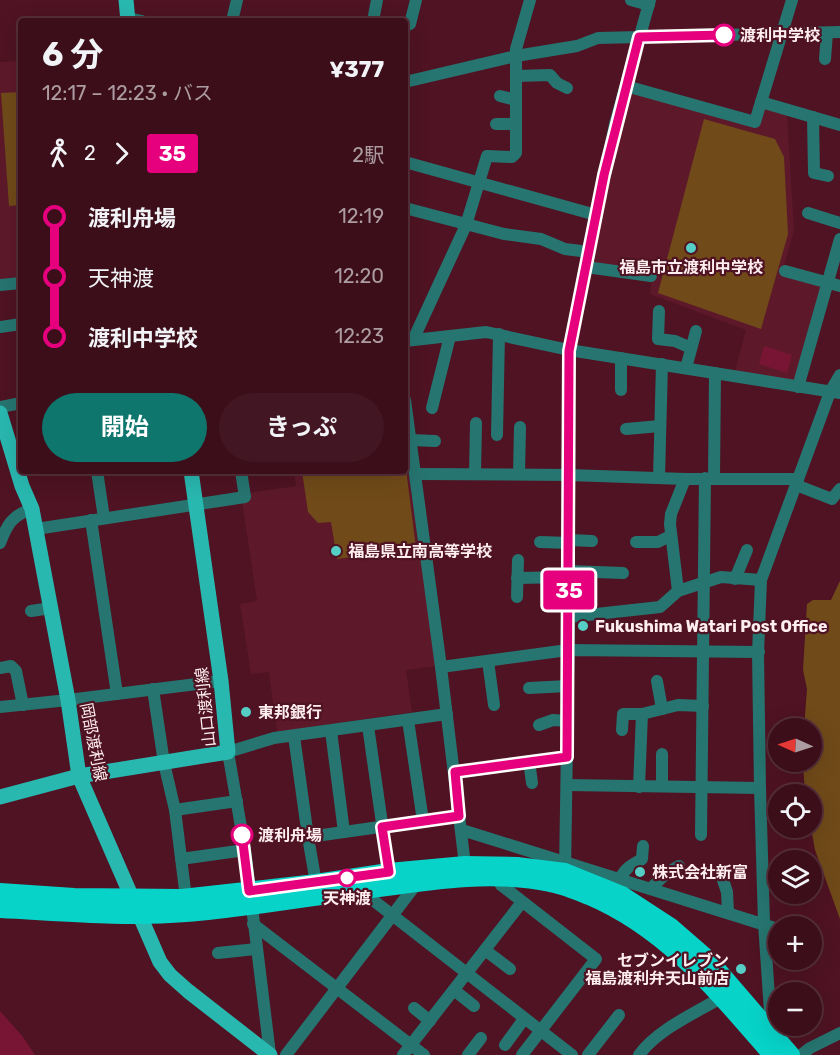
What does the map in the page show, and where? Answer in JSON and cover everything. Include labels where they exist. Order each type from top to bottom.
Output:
[{"type":"highway","points":[[0,892],[67,895],[113,905],[151,906],[186,913],[316,883],[389,872],[465,866],[565,867],[621,895],[671,927],[709,960],[791,1055]]},
{"type":"highway","points":[[151,906],[186,898],[250,898],[360,890],[449,879],[499,878],[551,883],[592,897],[617,910],[665,942],[689,962],[772,1055]]},
{"type":"highway","points":[[0,909],[74,913],[113,905]]},
{"type":"main road","points":[[126,0],[132,18]]},
{"type":"main road","name":"岡部渡利線","points":[[0,413],[18,460]]},
{"type":"main road","name":"岡部渡利線","points":[[22,474],[32,509],[51,608],[79,776],[164,969],[270,1055]]},
{"type":"main road","name":"山口渡利線","points":[[4,796],[79,776],[228,752],[191,474]]},
{"type":"street","points":[[233,18],[237,0]]},
{"type":"street","points":[[374,18],[377,0]]},
{"type":"street","points":[[408,25],[416,0]]},
{"type":"street","points":[[409,341],[466,225],[487,156],[512,157],[516,153],[516,50],[530,0]]},
{"type":"street","points":[[565,867],[569,617],[569,351],[615,124],[650,3],[631,0]]},
{"type":"street","points":[[626,86],[755,122],[792,0]]},
{"type":"street","points":[[408,81],[516,56],[577,46],[597,38],[840,32]]},
{"type":"street","points":[[825,59],[827,33]]},
{"type":"street","points":[[516,76],[550,75],[557,83],[567,88]]},
{"type":"street","points":[[500,96],[516,100]]},
{"type":"street","points":[[761,102],[840,125]]},
{"type":"street","points":[[813,117],[814,173],[828,176]]},
{"type":"street","points":[[496,123],[516,124]]},
{"type":"street","points":[[408,163],[596,215]]},
{"type":"street","points":[[408,209],[504,234],[541,239],[574,251],[589,252]]},
{"type":"street","points":[[808,213],[840,223]]},
{"type":"street","points":[[798,387],[840,239]]},
{"type":"street","points":[[586,267],[651,276]]},
{"type":"street","points":[[785,271],[840,286]]},
{"type":"street","points":[[0,285],[18,283]]},
{"type":"street","points":[[659,311],[658,339],[675,341],[691,348]]},
{"type":"street","points":[[0,327],[18,324]]},
{"type":"street","points":[[686,368],[696,331]]},
{"type":"street","points":[[409,341],[486,332],[569,351],[835,393]]},
{"type":"street","points":[[497,435],[499,334]]},
{"type":"street","points":[[432,408],[450,336]]},
{"type":"street","points":[[621,358],[621,390]]},
{"type":"street","points":[[659,478],[662,364]]},
{"type":"street","points":[[701,835],[704,584],[715,373]]},
{"type":"street","points":[[764,1024],[770,1012],[764,923],[760,788],[761,580],[797,482],[835,393],[840,375]]},
{"type":"street","points":[[0,407],[18,404]]},
{"type":"street","points":[[408,420],[455,772],[465,866]]},
{"type":"street","points":[[475,474],[476,423]]},
{"type":"street","points":[[626,429],[660,426]]},
{"type":"street","points":[[519,474],[520,427]]},
{"type":"street","points":[[411,440],[435,441]]},
{"type":"street","points":[[97,474],[98,519],[117,694]]},
{"type":"street","points":[[36,529],[245,497],[241,474]]},
{"type":"street","points":[[415,474],[569,475],[797,482],[832,499],[840,489]]},
{"type":"street","points":[[678,591],[670,536],[671,514],[685,479]]},
{"type":"street","points":[[0,543],[8,522],[32,509]]},
{"type":"street","points":[[636,542],[658,542],[670,536]]},
{"type":"street","points":[[540,542],[592,541]]},
{"type":"street","points":[[735,579],[747,550]]},
{"type":"street","points":[[517,597],[518,560]]},
{"type":"street","points":[[517,578],[623,573]]},
{"type":"street","points":[[569,617],[660,607],[678,591],[721,577],[761,580]]},
{"type":"street","points":[[31,611],[51,608]]},
{"type":"street","points":[[441,667],[568,650],[759,652]]},
{"type":"street","points":[[488,661],[494,705]]},
{"type":"street","points":[[0,668],[11,666],[16,671],[23,705]]},
{"type":"street","points":[[0,706],[220,681]]},
{"type":"street","points":[[657,681],[663,709]]},
{"type":"street","points":[[529,688],[568,686]]},
{"type":"street","points":[[153,689],[164,763],[175,810],[186,898]]},
{"type":"street","points":[[622,730],[623,714],[642,714],[678,705],[703,706]]},
{"type":"street","points":[[270,1055],[245,850],[228,752],[274,738],[447,714]]},
{"type":"street","points":[[639,787],[642,714]]},
{"type":"street","points":[[408,720],[423,821]]},
{"type":"street","points":[[539,725],[553,720],[567,721]]},
{"type":"street","points":[[368,726],[389,872]]},
{"type":"street","points":[[331,731],[344,832]]},
{"type":"street","points":[[294,736],[316,883]]},
{"type":"street","points":[[662,753],[662,786]]},
{"type":"street","points":[[455,772],[567,757]]},
{"type":"street","points":[[529,761],[532,783]]},
{"type":"street","points":[[567,785],[760,788]]},
{"type":"street","points":[[175,810],[237,801]]},
{"type":"street","points":[[308,837],[459,816]]},
{"type":"street","points":[[462,830],[565,867],[620,880],[768,925]]},
{"type":"street","points":[[620,880],[628,867],[642,859],[643,846]]},
{"type":"street","points":[[181,859],[245,850]]},
{"type":"street","points":[[650,889],[667,873],[679,866]]},
{"type":"street","points":[[722,877],[727,892],[728,912]]},
{"type":"street","points":[[499,878],[501,885],[596,959],[522,1055]]},
{"type":"street","points":[[286,1055],[417,883]]},
{"type":"street","points":[[360,890],[572,1055]]},
{"type":"street","points":[[407,1050],[522,902]]},
{"type":"street","points":[[253,924],[338,988],[407,1050],[424,1055]]},
{"type":"street","points":[[218,953],[256,949]]},
{"type":"street","points":[[485,950],[510,969]]},
{"type":"street","points":[[454,990],[474,1006]]},
{"type":"street","points":[[639,1055],[646,1045],[661,1034],[722,997]]},
{"type":"street","points":[[414,1008],[430,1021]]},
{"type":"street","points":[[588,1055],[619,1015]]},
{"type":"street","points":[[506,1045],[524,1019]]},
{"type":"street","points":[[801,1055],[810,1048],[840,1034]]},
{"type":"street","points":[[468,1055],[481,1038]]},
{"type":"shaded area","points":[[18,61],[18,281],[0,283],[0,62]]},
{"type":"shaded area","name":"福島市立渡利中学校","points":[[629,89],[756,125],[763,107],[787,115],[794,231],[782,272],[825,284],[796,381],[735,371],[746,330],[650,294],[652,273],[591,264]]},
{"type":"shaded area","points":[[18,92],[18,205],[9,206],[1,93]]},
{"type":"shaded area","points":[[704,119],[775,139],[784,157],[788,234],[761,329],[658,293]]},
{"type":"shaded area","points":[[764,346],[792,355],[787,373],[759,364]]},
{"type":"shaded area","name":"福島県立南高等学校","points":[[408,448],[437,666],[406,670],[412,712],[277,732],[269,672],[251,674],[240,604],[257,601],[242,501],[249,493],[296,486],[294,474],[408,474]]},
{"type":"shaded area","points":[[302,474],[407,474],[416,548],[337,559],[331,522],[318,523],[308,512]]},
{"type":"shaded area","points":[[840,581],[840,919],[822,869],[822,850],[815,850],[813,838],[822,838],[822,784],[804,784],[804,772],[822,772],[822,718],[805,718],[807,689],[803,670],[807,604],[813,600],[831,600]]},
{"type":"shaded area","points":[[0,1011],[23,1037],[35,1055],[0,1055]]},
{"type":"bus line","name":"35","points":[[242,835],[249,891],[389,872],[382,827],[459,816],[455,772],[567,757],[569,351],[615,124],[639,37],[724,35]]},
{"type":"place","name":"渡利中学校","points":[[724,35]]},
{"type":"place","name":"福島市立渡利中学校","points":[[691,248]]},
{"type":"place","name":"福島県立南高等学校","points":[[336,551]]},
{"type":"place","name":"Fukushima Watari Post Office","points":[[583,626]]},
{"type":"place","name":"東邦銀行","points":[[246,712]]},
{"type":"place","name":"渡利舟場","points":[[242,835]]},
{"type":"place","name":"株式会社新富","points":[[640,872]]},
{"type":"place","name":"天神渡","points":[[347,878]]},
{"type":"place","name":"セブンイレブン 福島渡利弁天山前店","points":[[741,969]]}]
